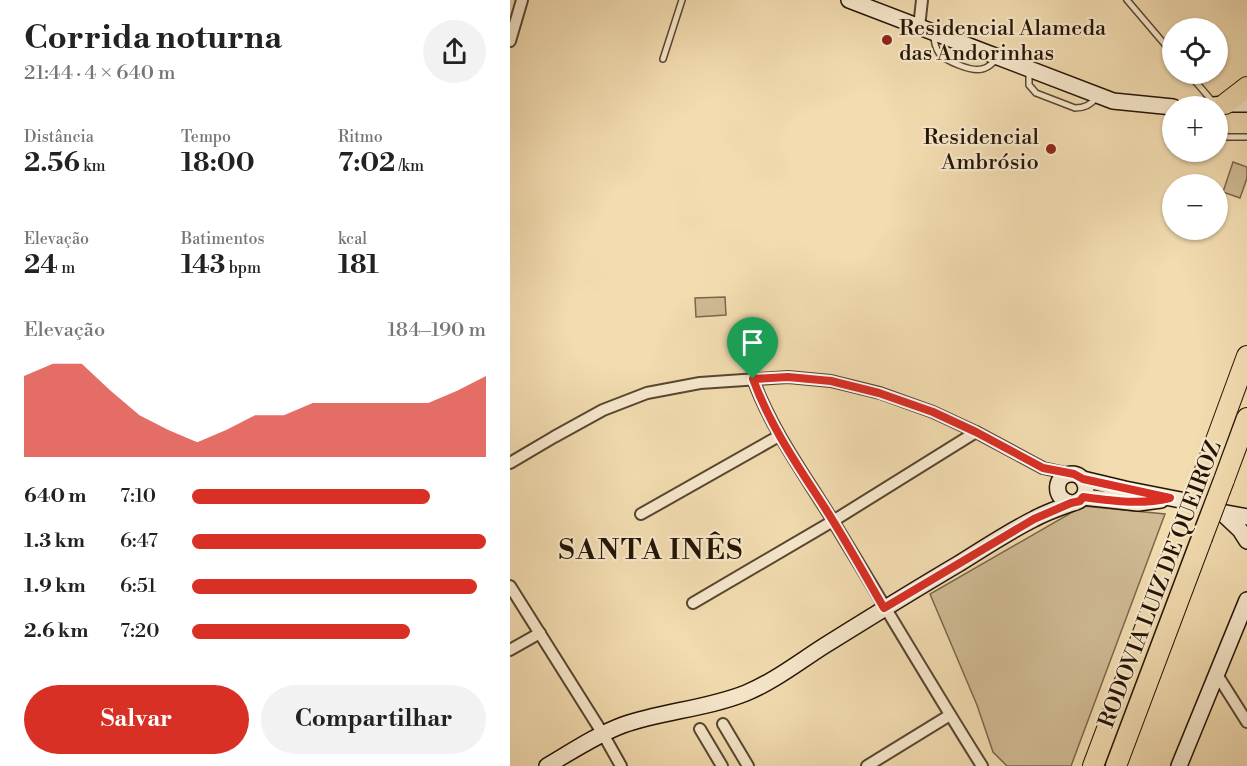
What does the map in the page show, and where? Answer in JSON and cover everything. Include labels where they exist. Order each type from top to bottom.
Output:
[{"type":"highway","points":[[1228,97],[1247,87]]},
{"type":"highway","name":"RODOVIA LUIZ DE QUEIROZ","points":[[1093,766],[1247,356]]},
{"type":"highway","name":"RODOVIA LUIZ DE QUEIROZ","points":[[1116,766],[1247,418]]},
{"type":"street","points":[[510,41],[522,0]]},
{"type":"street","points":[[849,0],[881,6],[919,27],[1113,101],[1162,106]]},
{"type":"street","points":[[919,27],[922,0]]},
{"type":"street","points":[[1228,105],[1247,104]]},
{"type":"street","points":[[510,463],[603,410],[647,393],[700,383],[788,377],[831,381],[933,412],[1043,468],[1247,517]]},
{"type":"street","points":[[753,379],[779,436],[982,766]]},
{"type":"street","points":[[693,603],[833,521],[976,432]]},
{"type":"street","points":[[641,514],[779,436]]},
{"type":"street","points":[[1043,468],[1062,500],[1138,503],[1170,498]]},
{"type":"street","points":[[1034,519],[1057,490],[1061,478],[1076,477]]},
{"type":"street","points":[[547,766],[622,725],[724,700],[747,692],[770,680],[884,608],[1034,519],[1077,500],[1086,488],[1076,477]]},
{"type":"street","points":[[1221,512],[1240,530],[1247,541]]},
{"type":"street","points":[[510,586],[621,766]]},
{"type":"street","points":[[1179,766],[1247,600]]},
{"type":"street","points":[[510,650],[540,633]]},
{"type":"street","points":[[1216,673],[1247,722]]},
{"type":"street","points":[[867,766],[950,715]]},
{"type":"street","points":[[723,724],[748,766]]},
{"type":"street","points":[[700,729],[722,766]]},
{"type":"lane","points":[[663,59],[682,0]]},
{"type":"lane","points":[[1127,0],[1162,41]]},
{"type":"lane","points":[[1197,84],[1207,96]]},
{"type":"lane","points":[[1228,137],[1247,136]]},
{"type":"shaded area","points":[[1233,162],[1247,167],[1247,178],[1240,198],[1228,194],[1228,177]]},
{"type":"shaded area","points":[[725,297],[726,315],[696,317],[695,298]]},
{"type":"shaded area","points":[[1083,506],[1165,514],[1071,766],[1007,766],[993,752],[977,705],[930,594]]},
{"type":"place","name":"Residencial Alameda das Andorinhas","points":[[887,40]]},
{"type":"place","name":"Residencial Ambrósio","points":[[1051,149]]},
{"type":"district","name":"SANTA INÊS","points":[[651,549]]},
{"type":"route","points":[[788,377],[831,381],[879,393],[933,412],[1043,468],[1170,498],[1138,503],[1083,497],[1076,503],[1034,519],[884,608],[833,521],[779,436],[753,379],[788,377]]}]
